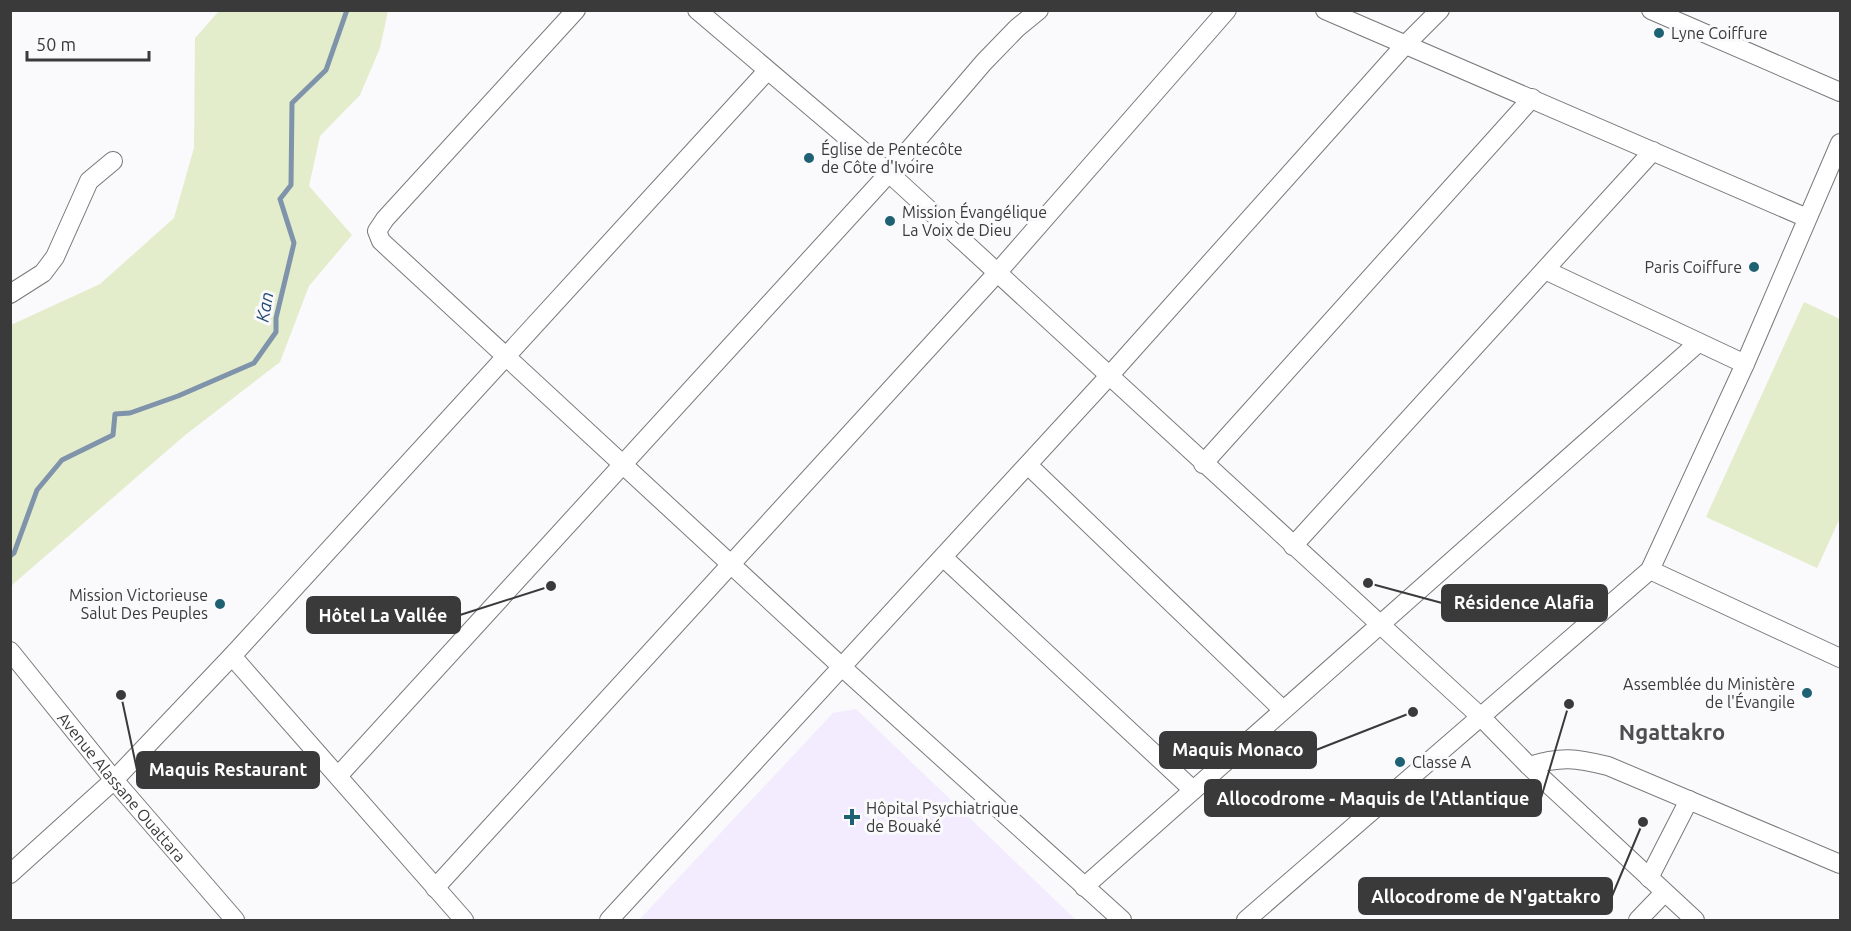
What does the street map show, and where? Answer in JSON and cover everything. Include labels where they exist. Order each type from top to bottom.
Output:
[{"type":"street","points":[[576,10],[385,219],[377,231],[381,240],[843,668],[1122,921]]},
{"type":"street","points":[[697,10],[889,173],[1380,627],[1482,718],[1529,766],[1695,921]]},
{"type":"street","points":[[339,775],[889,173],[984,62],[1017,28],[1039,10]]},
{"type":"street","points":[[435,888],[997,273],[1227,10]]},
{"type":"street","points":[[1325,10],[1807,218]]},
{"type":"street","points":[[609,921],[944,558],[1404,46],[1440,10]]},
{"type":"street","points":[[1651,10],[1840,92]]},
{"type":"street","points":[[10,874],[114,780],[232,656],[767,71]]},
{"type":"street","points":[[1203,464],[1532,98]]},
{"type":"street","points":[[1246,921],[1650,570],[1745,364],[1840,143]]},
{"type":"street","points":[[1293,546],[1653,151]]},
{"type":"street","points":[[10,294],[43,273],[55,257],[89,181],[113,161]]},
{"type":"street","points":[[1545,270],[1745,364]]},
{"type":"street","points":[[1084,888],[1698,343]]},
{"type":"street","points":[[1028,465],[1283,710]]},
{"type":"street","points":[[944,558],[1193,790]]},
{"type":"street","points":[[1650,570],[1840,658]]},
{"type":"street","name":"Avenue Alassane Ouattara","points":[[10,651],[114,780],[234,921]]},
{"type":"street","points":[[232,656],[339,775],[464,921]]},
{"type":"street","points":[[1529,766],[1552,758],[1577,758],[1608,766],[1840,864]]},
{"type":"street","points":[[1648,878],[1689,800]]},
{"type":"street","points":[[1638,921],[1664,893]]},
{"type":"shaded area","name":"Hôpital Psychiatrique de Bouaké","points":[[856,709],[1076,920],[639,920],[833,713]]},
{"type":"green space","points":[[219,11],[388,11],[380,48],[360,95],[320,136],[309,186],[352,235],[309,286],[280,362],[184,436],[11,586],[11,325],[100,284],[174,218],[194,148],[195,38]]},
{"type":"green space","points":[[1804,302],[1840,319],[1840,518],[1817,568],[1706,517]]},
{"type":"waterway","name":"Kan","points":[[10,556],[14,553],[37,490],[62,460],[113,435],[115,414],[130,413],[178,396],[254,363],[276,332],[276,318],[294,243],[280,199],[291,185],[292,103],[326,70],[347,10]]},
{"type":"place","name":"Lyne Coiffure","points":[[1659,33]]},
{"type":"place","name":"Église de Pentecôte de Côte d'Ivoire","points":[[809,158]]},
{"type":"place","name":"Mission Évangélique La Voix de Dieu","points":[[890,221]]},
{"type":"place","name":"Paris Coiffure","points":[[1754,267]]},
{"type":"place","name":"Résidence Alafia","points":[[1368,583]]},
{"type":"place","name":"Hôtel La Vallée","points":[[551,586]]},
{"type":"place","name":"Mission Victorieuse Salut Des Peuples","points":[[220,604]]},
{"type":"place","name":"Assemblée du Ministère de l'Évangile","points":[[1807,693]]},
{"type":"place","name":"Maquis Restaurant","points":[[121,695]]},
{"type":"place","name":"Allocodrome - Maquis de l'Atlantique","points":[[1569,704]]},
{"type":"place","name":"Maquis Monaco","points":[[1413,712]]},
{"type":"place","name":"Classe A","points":[[1400,762]]},
{"type":"place","name":"Hôpital Psychiatrique de Bouaké","points":[[852,817]]},
{"type":"place","name":"Allocodrome de N'gattakro","points":[[1643,822]]},
{"type":"district","name":"Ngattakro","points":[[1672,732]]}]
